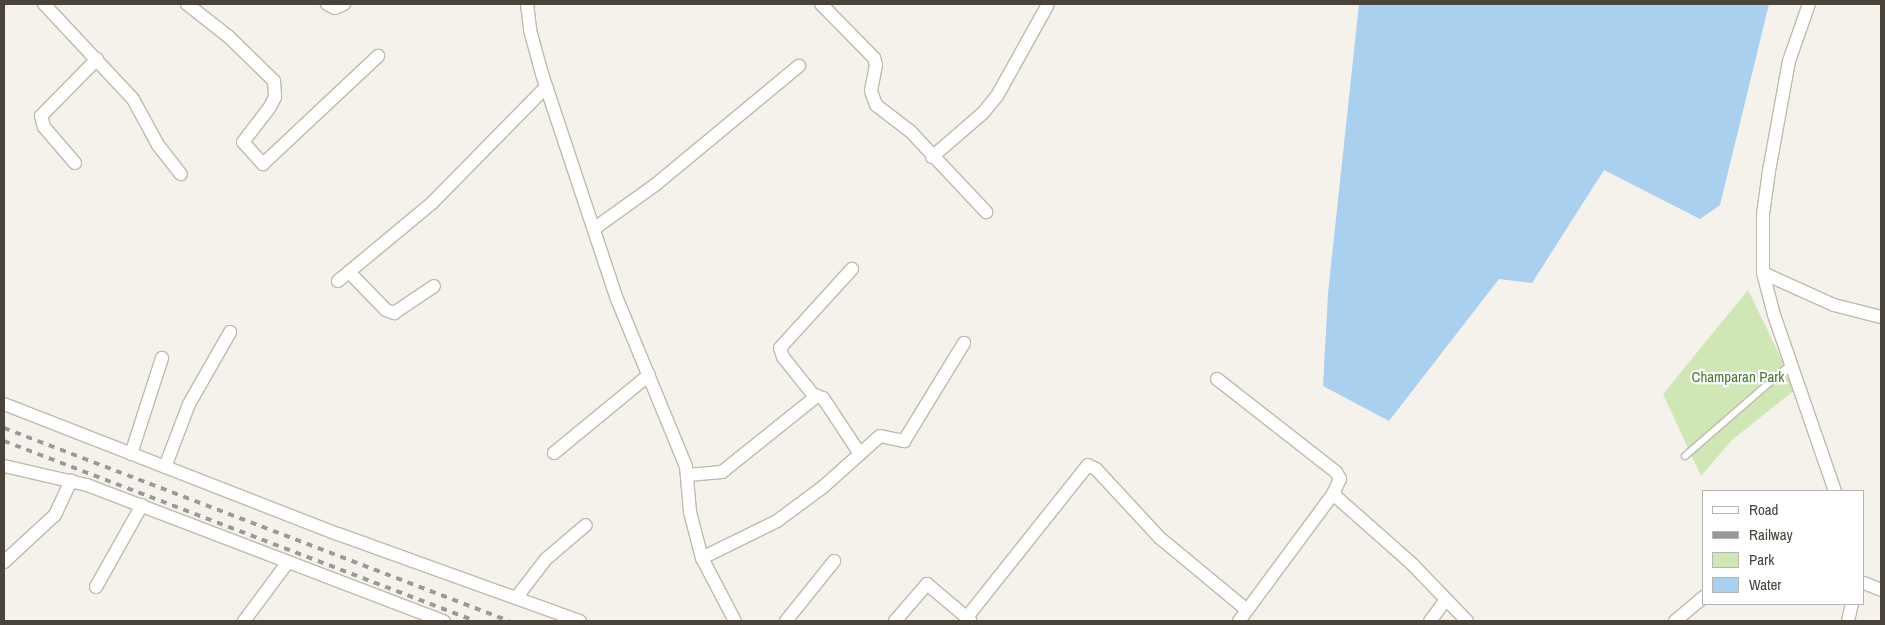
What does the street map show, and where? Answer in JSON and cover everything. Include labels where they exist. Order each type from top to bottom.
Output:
[{"type":"street","points":[[44,4],[133,99],[161,149],[181,174]]},
{"type":"street","points":[[187,4],[230,37],[274,80],[275,97],[270,107],[243,142],[263,164],[378,56]]},
{"type":"street","points":[[327,4],[335,8],[344,4]]},
{"type":"street","points":[[527,4],[530,30],[546,87],[595,228],[616,299],[688,475],[690,512],[702,558],[735,621]]},
{"type":"street","points":[[820,4],[874,58],[876,65],[871,91],[876,105],[911,132],[932,157],[986,212]]},
{"type":"street","points":[[1809,4],[1789,61],[1770,171],[1763,214],[1764,273],[1791,364],[1834,490]]},
{"type":"street","points":[[932,157],[984,113],[997,96],[1047,6]]},
{"type":"street","points":[[75,163],[44,127],[41,116],[97,59]]},
{"type":"street","points":[[595,228],[655,185],[799,66]]},
{"type":"street","points":[[338,281],[432,203],[546,87]]},
{"type":"street","points":[[816,398],[784,357],[780,348],[852,269]]},
{"type":"street","points":[[349,272],[386,310],[394,313],[434,286]]},
{"type":"street","points":[[1764,273],[1834,305],[1881,317]]},
{"type":"street","points":[[164,467],[189,404],[230,332]]},
{"type":"street","points":[[702,558],[777,521],[881,435],[904,441],[964,343]]},
{"type":"street","points":[[132,454],[162,358]]},
{"type":"street","points":[[554,453],[648,375]]},
{"type":"street","points":[[1216,379],[1336,472],[1340,479],[1334,494],[1239,621]]},
{"type":"street","points":[[688,475],[722,472],[816,398],[823,398],[860,454]]},
{"type":"street","points":[[4,404],[164,467],[580,621]]},
{"type":"street","points":[[895,621],[927,584],[969,619],[1088,465],[1096,469],[1160,538],[1248,610]]},
{"type":"street","points":[[4,466],[71,480],[142,505],[444,621]]},
{"type":"street","points":[[4,562],[55,515],[71,480]]},
{"type":"street","points":[[1334,494],[1412,564],[1467,621]]},
{"type":"street","points":[[96,587],[142,505]]},
{"type":"street","points":[[516,598],[546,558],[586,525]]},
{"type":"street","points":[[786,621],[834,561]]},
{"type":"street","points":[[244,621],[288,562]]},
{"type":"street","points":[[1865,583],[1881,590]]},
{"type":"street","points":[[1675,621],[1702,598]]},
{"type":"street","points":[[1430,621],[1446,600]]},
{"type":"street","points":[[1848,621],[1852,605]]},
{"type":"lane","points":[[1684,456],[1791,364]]},
{"type":"green space","name":"Champaran Park","points":[[1748,290],[1796,389],[1732,440],[1701,476],[1663,394]]},
{"type":"water","points":[[1359,4],[1769,4],[1720,205],[1700,219],[1604,170],[1532,283],[1499,279],[1389,421],[1323,386],[1328,293]]},
{"type":"railway","points":[[4,428],[509,621]]},
{"type":"railway","points":[[4,441],[475,621]]}]
